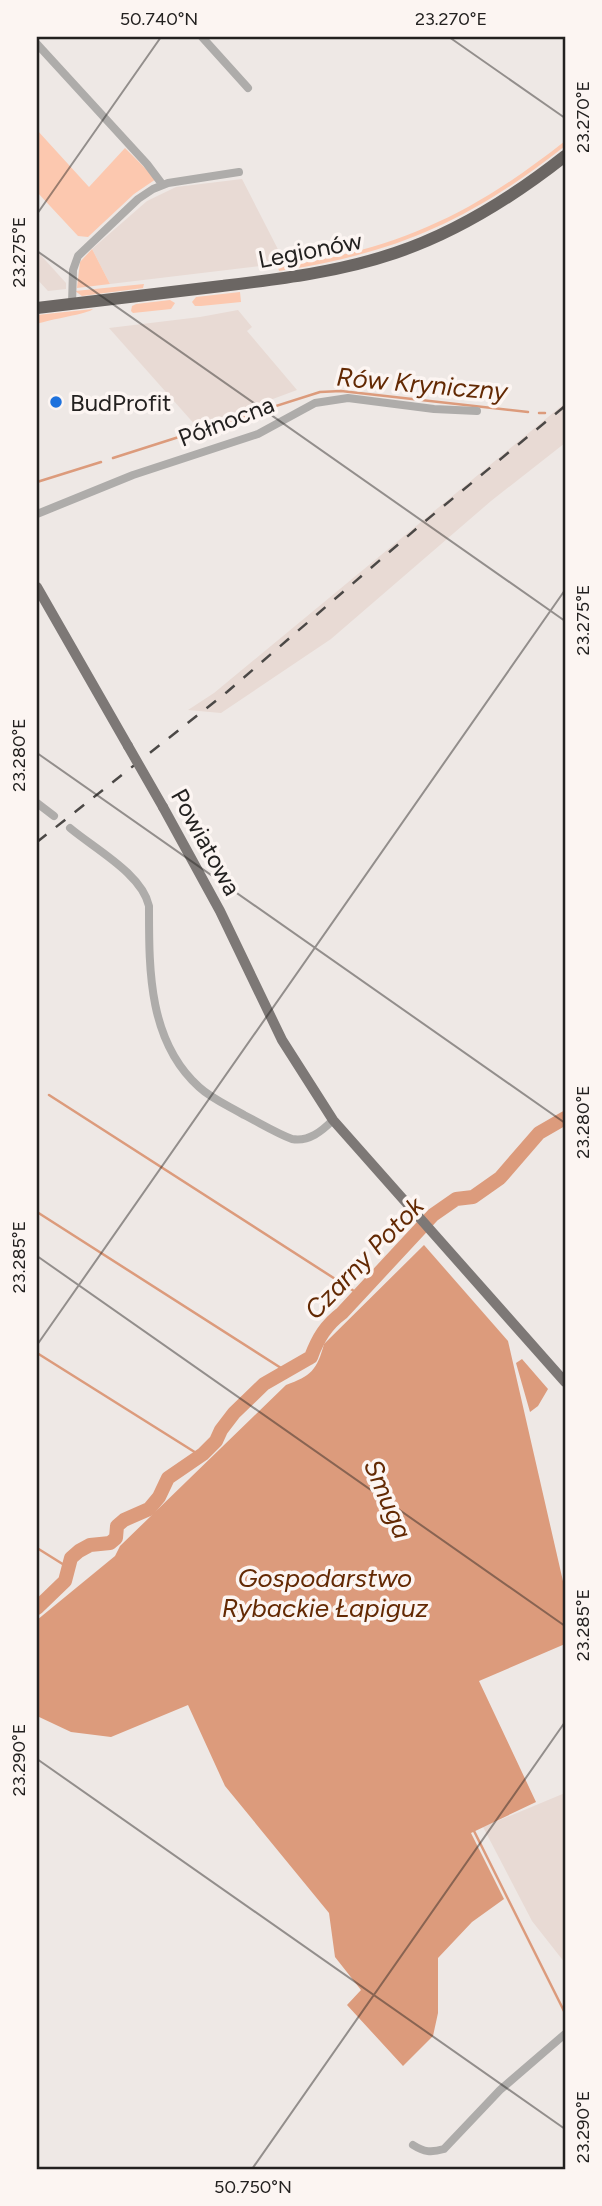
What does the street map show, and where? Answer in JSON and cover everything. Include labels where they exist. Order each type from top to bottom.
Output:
[{"type":"highway","name":"Legionów","points":[[37,308],[286,278],[373,260],[424,242],[470,221],[512,196],[565,156]]},
{"type":"main road","name":"Powiatowa","points":[[37,587],[220,911],[282,1040],[333,1120],[565,1382]]},
{"type":"street","points":[[202,37],[248,88]]},
{"type":"street","points":[[37,44],[148,164],[162,184]]},
{"type":"street","points":[[72,304],[73,270],[78,256],[138,199],[162,184],[239,172]]},
{"type":"street","name":"Północna","points":[[37,514],[133,475],[258,434],[315,402],[348,398],[434,409],[477,411]]},
{"type":"street","points":[[37,803],[54,816]]},
{"type":"street","points":[[70,828],[133,878],[147,896],[150,978],[157,1015],[170,1049],[189,1077],[213,1098],[292,1139],[300,1140],[312,1136],[333,1120]]},
{"type":"street","points":[[413,2146],[433,2153],[444,2149],[500,2090],[565,2034]]},
{"type":"shaded area","points":[[37,130],[89,187],[125,148],[156,179],[134,194],[88,237],[78,236],[37,192]]},
{"type":"shaded area","points":[[565,141],[565,146],[531,172],[465,213],[431,230],[361,254],[279,271],[278,267],[360,250],[431,225],[497,190]]},
{"type":"shaded area","points":[[242,179],[285,263],[110,284],[92,249],[147,201],[176,187]]},
{"type":"shaded area","points":[[92,249],[110,284],[77,288],[80,262]]},
{"type":"shaded area","points":[[37,251],[66,283],[66,289],[48,291],[37,279]]},
{"type":"shaded area","points":[[144,284],[143,288],[82,296],[75,291]]},
{"type":"shaded area","points":[[240,292],[241,302],[195,306],[192,302],[196,297]]},
{"type":"shaded area","points":[[170,300],[175,303],[171,309],[131,311],[136,304]]},
{"type":"shaded area","points":[[93,309],[84,313],[37,324],[37,315]]},
{"type":"shaded area","points":[[238,310],[252,327],[247,331],[297,390],[197,427],[109,328],[200,317]]},
{"type":"shaded area","points":[[565,403],[565,443],[491,501],[331,639],[221,713],[188,710],[214,693]]},
{"type":"shaded area","points":[[565,1793],[565,1963],[532,1921],[483,1827]]},
{"type":"water","name":"Gospodarstwo Rybackie Łapiguz","points":[[424,1245],[508,1341],[565,1590],[565,1644],[479,1681],[536,1802],[471,1833],[504,1899],[472,1922],[438,1958],[438,2013],[433,2036],[403,2066],[347,2005],[361,1990],[335,1957],[329,1913],[225,1786],[188,1705],[111,1737],[71,1732],[37,1716],[37,1620],[115,1556],[120,1546],[286,1385],[312,1371],[324,1344]]},
{"type":"water","points":[[522,1359],[548,1389],[538,1406],[530,1412],[516,1363]]},
{"type":"waterway","name":"Rów Kryniczny","points":[[113,458],[320,392],[341,391],[528,412]]},
{"type":"waterway","name":"Rów Kryniczny","points":[[539,413],[545,413]]},
{"type":"waterway","name":"Rów Kryniczny","points":[[37,482],[101,462]]},
{"type":"waterway","points":[[49,1095],[357,1293]]},
{"type":"waterway","name":"Czarny Potok","points":[[37,1608],[65,1581],[71,1558],[90,1545],[110,1543],[116,1538],[117,1526],[149,1509],[159,1497],[168,1478],[203,1454],[216,1441],[234,1413],[264,1384],[311,1357],[327,1327],[433,1215],[456,1199],[473,1197],[500,1178],[539,1133],[565,1118]]},
{"type":"waterway","points":[[37,1212],[281,1368]]},
{"type":"waterway","points":[[37,1353],[201,1456]]},
{"type":"waterway","name":"Smuga","points":[[312,1363],[313,1356]]},
{"type":"waterway","points":[[37,1548],[69,1568]]},
{"type":"waterway","name":"Smuga","points":[[473,1829],[565,2013]]},
{"type":"railway","points":[[37,842],[227,692],[423,523],[565,406]]},
{"type":"place","name":"BudProfit","points":[[56,402]]}]
